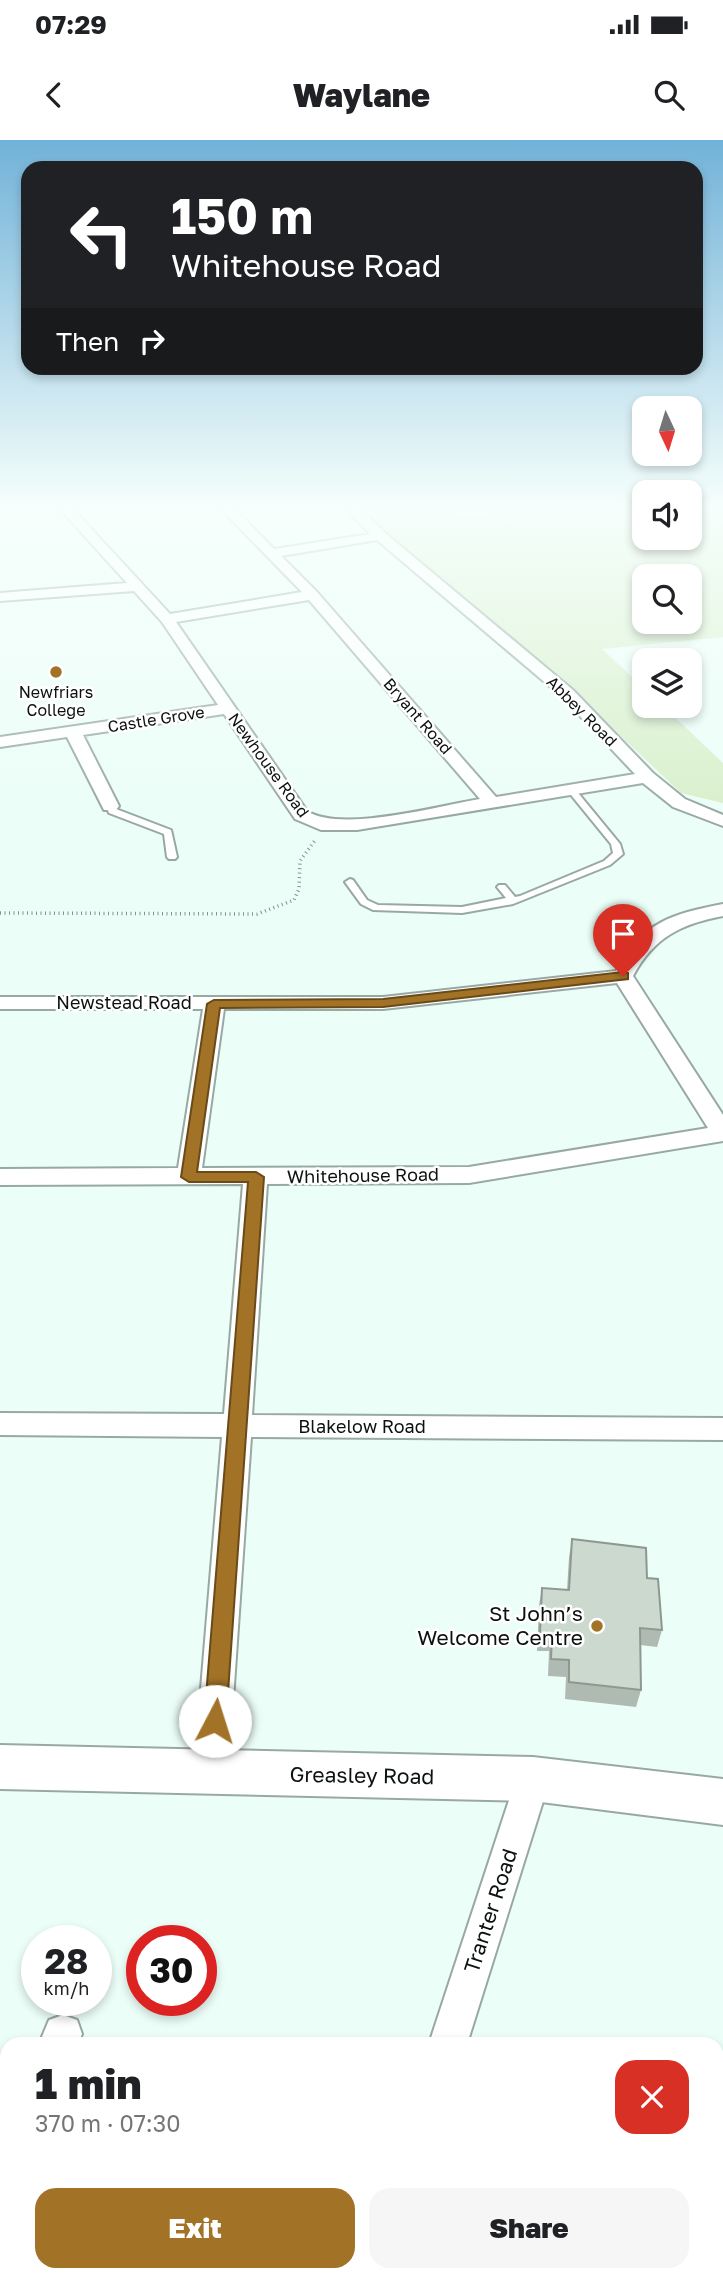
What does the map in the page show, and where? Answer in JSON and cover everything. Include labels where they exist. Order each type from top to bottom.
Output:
[{"type":"street","name":"Newhouse Road","points":[[156,608],[167,619],[301,815],[325,827],[357,825],[494,804],[647,777]]},
{"type":"street","points":[[167,619],[234,608]]},
{"type":"street","name":"Bryant Road","points":[[324,608],[494,804]]},
{"type":"street","name":"Abbey Road","points":[[466,608],[567,693],[647,777],[679,803],[723,821]]},
{"type":"street","name":"Castle Grove","points":[[0,742],[229,708]]},
{"type":"street","points":[[73,732],[110,806]]},
{"type":"street","points":[[723,910],[682,918],[653,931],[636,949],[623,976],[723,1133]]},
{"type":"street","name":"Newstead Road","points":[[0,1003],[383,1003],[623,976]]},
{"type":"street","points":[[189,1177],[214,1004]]},
{"type":"street","name":"Whitehouse Road","points":[[0,1177],[469,1175],[723,1133]]},
{"type":"street","points":[[211,1773],[256,1177]]},
{"type":"street","name":"Blakelow Road","points":[[0,1424],[723,1429]]},
{"type":"street","name":"Greasley Road","points":[[0,1767],[533,1779],[723,1802]]},
{"type":"street","name":"Tranter Road","points":[[450,2037],[533,1779]]},
{"type":"lane","points":[[350,882],[364,902],[385,910],[462,910],[513,901],[607,863],[618,854],[615,844],[572,790]]},
{"type":"lane","points":[[110,806],[112,811],[126,818],[168,832],[172,857]]},
{"type":"lane","points":[[502,887],[513,901]]},
{"type":"path","points":[[0,913],[257,914],[276,909],[294,900],[299,889],[300,861],[325,827]]},
{"type":"green space","points":[[474,608],[632,608],[632,634],[702,634],[702,608],[723,608],[723,637],[602,649],[632,677],[632,718],[676,718],[723,763],[723,803],[681,793],[574,692]]},
{"type":"building","name":"St John’s Welcome Centre","points":[[572,1539],[646,1548],[647,1578],[658,1579],[662,1630],[640,1628],[641,1690],[569,1682],[569,1660],[551,1659],[552,1634],[540,1633],[542,1588],[569,1590]]},
{"type":"place","name":"Newfriars College","points":[[56,672]]},
{"type":"place","name":"St John’s Welcome Centre","points":[[597,1626]]},
{"type":"route","points":[[215,1721],[256,1177],[189,1177],[214,1004],[383,1003],[623,976]]}]
